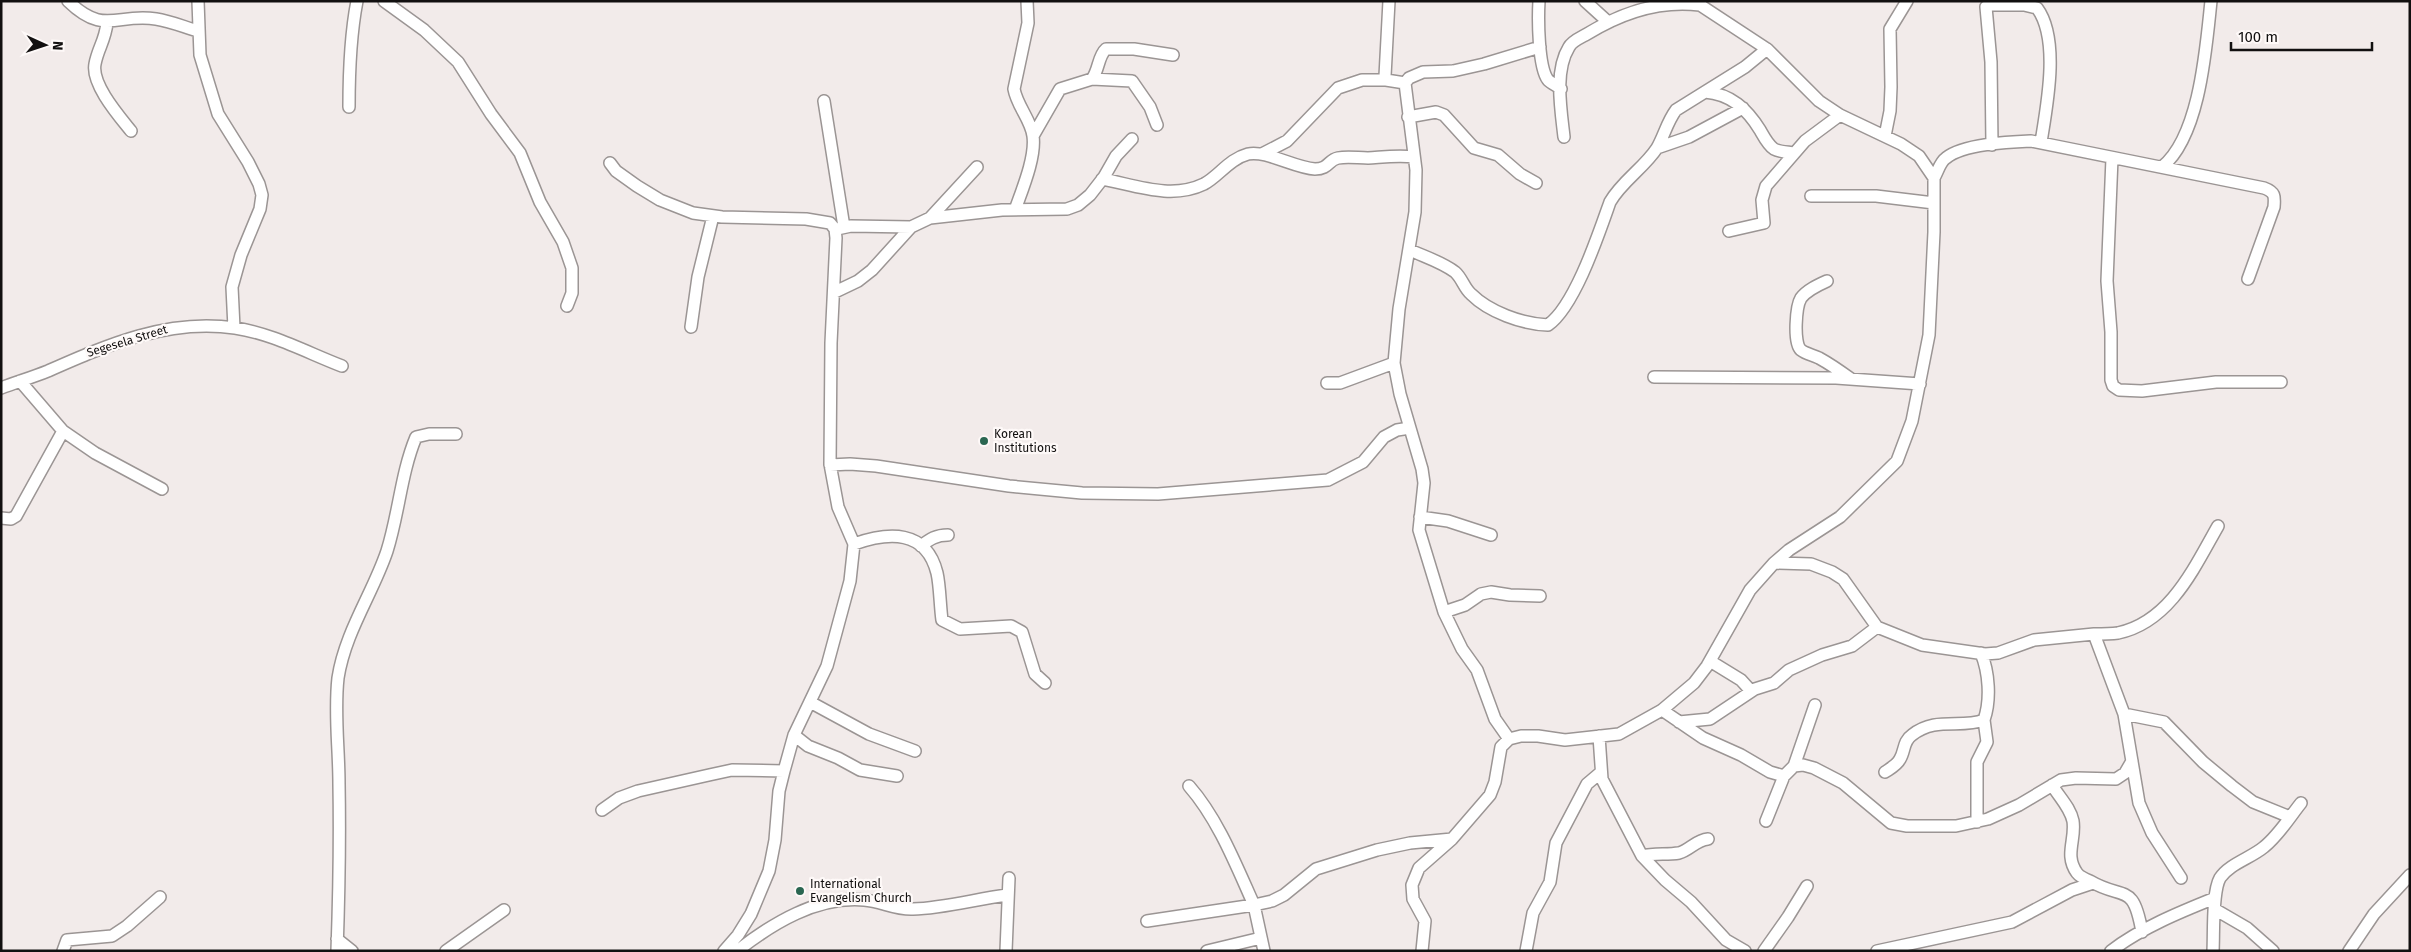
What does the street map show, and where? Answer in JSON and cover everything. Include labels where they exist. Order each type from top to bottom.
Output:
[{"type":"street","points":[[68,1],[82,14],[107,23],[139,18],[158,19],[198,31]]},
{"type":"street","points":[[198,1],[200,55],[218,114],[248,162],[259,184],[262,195],[260,209],[241,255],[232,287],[234,328]]},
{"type":"street","points":[[349,107],[352,30],[358,1]]},
{"type":"street","points":[[384,1],[396,12],[424,30],[458,62],[491,114],[520,153],[540,202],[563,242],[572,268],[572,293],[567,306]]},
{"type":"street","points":[[1027,1],[1028,23],[1014,89],[1016,99],[1033,136]]},
{"type":"street","points":[[1386,80],[1389,1]]},
{"type":"street","points":[[1539,1],[1540,47],[1544,71],[1549,80],[1561,89]]},
{"type":"street","points":[[1584,1],[1607,21]]},
{"type":"street","points":[[1885,136],[1890,111],[1890,29],[1908,1]]},
{"type":"street","points":[[2162,167],[2172,159],[2179,149],[2197,98],[2211,1]]},
{"type":"street","points":[[1564,137],[1561,89],[1564,59],[1570,45],[1607,21],[1643,8],[1684,2],[1701,3],[1767,49],[1819,101],[1840,115],[1885,136],[1919,156],[1934,178]]},
{"type":"street","points":[[1992,145],[1991,62],[1986,7],[1990,5],[2024,5],[2037,8],[2046,25],[2049,74],[2047,107],[2041,142]]},
{"type":"street","points":[[107,23],[106,38],[95,64],[94,75],[112,106],[130,131]]},
{"type":"street","points":[[1509,739],[1495,720],[1478,670],[1462,649],[1444,612],[1419,530],[1424,483],[1418,449],[1400,394],[1394,362],[1399,309],[1415,212],[1414,157],[1405,83],[1409,78],[1423,72],[1453,71],[1540,47]]},
{"type":"street","points":[[1092,80],[1099,68],[1101,54],[1106,49],[1134,49],[1173,55]]},
{"type":"street","points":[[1410,250],[1445,266],[1456,274],[1470,294],[1497,311],[1518,319],[1548,325],[1577,285],[1616,191],[1657,148],[1670,118],[1676,110],[1744,67],[1767,49]]},
{"type":"street","points":[[1015,210],[1029,165],[1033,136],[1060,89],[1092,80],[1132,81],[1150,108],[1158,125]]},
{"type":"street","points":[[1262,154],[1287,141],[1338,88],[1362,80],[1386,80],[1405,83]]},
{"type":"street","points":[[1705,92],[1725,96],[1743,108],[1771,147],[1777,151],[1794,153]]},
{"type":"street","points":[[724,951],[738,935],[751,914],[769,871],[775,840],[779,792],[794,735],[822,681],[850,581],[854,544],[838,507],[830,465],[831,342],[839,228],[824,100]]},
{"type":"street","points":[[1657,148],[1689,137],[1743,108]]},
{"type":"street","points":[[1408,117],[1436,112],[1444,115],[1474,148],[1498,155],[1520,174],[1536,184]]},
{"type":"street","points":[[1729,231],[1764,223],[1763,192],[1794,153],[1823,126],[1840,115]]},
{"type":"street","points":[[930,218],[1015,210],[1067,209],[1078,205],[1090,195],[1116,156],[1132,139]]},
{"type":"street","points":[[1422,951],[1425,921],[1413,899],[1412,884],[1419,868],[1452,839],[1490,795],[1495,782],[1502,747],[1509,739],[1521,736],[1538,736],[1566,740],[1620,734],[1662,710],[1694,683],[1710,660],[1750,590],[1774,563],[1789,550],[1840,517],[1897,461],[1912,421],[1928,335],[1934,178],[1943,161],[1955,152],[2015,142],[2041,142],[2271,191],[2275,196],[2274,207],[2248,279]]},
{"type":"street","points":[[1102,179],[1154,191],[1171,191],[1205,183],[1227,164],[1248,154],[1262,154],[1291,164],[1317,169],[1326,167],[1333,160],[1342,158],[1385,155],[1414,157]]},
{"type":"street","points":[[2112,158],[2107,281],[2111,332],[2110,380],[2113,386],[2119,390],[2142,391],[2216,382],[2281,382]]},
{"type":"street","points":[[610,163],[616,172],[660,200],[693,213],[713,216],[806,219],[830,223],[839,228],[911,228]]},
{"type":"street","points":[[834,292],[858,281],[872,270],[911,228],[930,218],[976,167]]},
{"type":"street","points":[[1812,196],[1876,196],[1934,203]]},
{"type":"street","points":[[691,327],[698,277],[713,216]]},
{"type":"street","points":[[1827,282],[1808,292],[1802,297],[1798,305],[1796,344],[1801,350],[1834,366],[1851,379]]},
{"type":"street","name":"Segesela Street","points":[[1,388],[84,354],[136,336],[170,328],[196,326],[234,328],[260,334],[342,366]]},
{"type":"street","points":[[1327,383],[1340,383],[1394,362]]},
{"type":"street","points":[[1654,377],[1851,379],[1920,384]]},
{"type":"street","points":[[20,381],[63,431],[95,453],[162,489]]},
{"type":"street","points":[[830,465],[876,466],[1009,486],[1082,493],[1158,494],[1328,480],[1363,462],[1384,437],[1397,430],[1410,428]]},
{"type":"street","points":[[1,518],[10,519],[16,516],[63,431]]},
{"type":"street","points":[[352,951],[337,945],[339,790],[336,722],[338,677],[358,615],[387,551],[409,456],[416,437],[429,434],[456,434]]},
{"type":"street","points":[[1420,518],[1448,521],[1491,535]]},
{"type":"street","points":[[1774,563],[1811,564],[1832,572],[1843,579],[1877,627],[1922,645],[1981,653],[1998,653],[2034,640],[2118,633],[2155,616],[2181,588],[2218,526]]},
{"type":"street","points":[[854,544],[875,536],[892,535],[904,536],[921,546],[926,551],[937,573],[942,620],[960,629],[1011,626],[1022,632],[1036,674],[1045,683]]},
{"type":"street","points":[[921,546],[932,538],[948,535]]},
{"type":"street","points":[[1444,612],[1466,605],[1481,594],[1491,592],[1540,596]]},
{"type":"street","points":[[1678,722],[1710,720],[1751,691],[1774,684],[1797,666],[1822,655],[1852,646],[1877,627]]},
{"type":"street","points":[[2094,634],[2124,714],[2139,803],[2152,833],[2180,878]]},
{"type":"street","points":[[1978,822],[1977,762],[1987,742],[1984,720],[1988,676],[1981,653]]},
{"type":"street","points":[[1710,660],[1741,680],[1751,691]]},
{"type":"street","points":[[810,702],[869,734],[915,751]]},
{"type":"street","points":[[1766,821],[1784,776],[1794,766],[1815,705]]},
{"type":"street","points":[[1662,710],[1703,738],[1741,755],[1770,772],[1784,776]]},
{"type":"street","points":[[2124,714],[2164,722],[2203,762],[2253,802],[2290,817]]},
{"type":"street","points":[[1885,772],[1896,765],[1902,758],[1906,740],[1920,729],[1948,722],[1979,722],[1984,720]]},
{"type":"street","points":[[794,735],[808,746],[838,758],[860,770],[897,776]]},
{"type":"street","points":[[1599,736],[1600,773],[1602,779],[1642,856],[1665,880],[1691,902],[1726,940],[1745,951]]},
{"type":"street","points":[[1794,766],[1803,765],[1829,774],[1891,823],[1897,825],[1956,826],[1978,822],[2019,805],[2060,780],[2076,778],[2116,779],[2125,773],[2132,760]]},
{"type":"street","points":[[602,810],[619,798],[638,791],[732,770],[784,771]]},
{"type":"street","points":[[1526,951],[1533,913],[1550,882],[1556,843],[1587,784],[1600,773]]},
{"type":"street","points":[[2052,785],[2067,806],[2073,822],[2070,855],[2072,864],[2079,875],[2093,883],[2120,892],[2131,898],[2137,907],[2142,932]]},
{"type":"street","points":[[1190,786],[1201,799],[1218,828],[1254,905],[1264,951]]},
{"type":"street","points":[[2213,951],[2215,904],[2221,877],[2228,870],[2268,844],[2301,803]]},
{"type":"street","points":[[1146,921],[1272,902],[1284,895],[1316,869],[1402,844],[1436,839],[1452,839]]},
{"type":"street","points":[[1642,856],[1654,853],[1677,853],[1701,839],[1708,839]]},
{"type":"street","points":[[2349,951],[2374,914],[2410,875]]},
{"type":"street","points":[[1006,951],[1009,878]]},
{"type":"street","points":[[1877,951],[2012,922],[2072,890],[2093,883]]},
{"type":"street","points":[[1764,951],[1807,886]]},
{"type":"street","points":[[737,951],[772,924],[843,898],[872,900],[898,909],[914,909],[1007,895]]},
{"type":"street","points":[[62,951],[67,940],[112,936],[128,926],[160,897]]},
{"type":"street","points":[[2111,951],[2142,932],[2215,904]]},
{"type":"street","points":[[2215,904],[2247,928],[2273,951]]},
{"type":"street","points":[[446,951],[504,910]]},
{"type":"street","points":[[1207,951],[1261,938]]},
{"type":"place","name":"Korean Institutions","points":[[984,441]]},
{"type":"place","name":"International Evangelism Church","points":[[800,891]]}]
